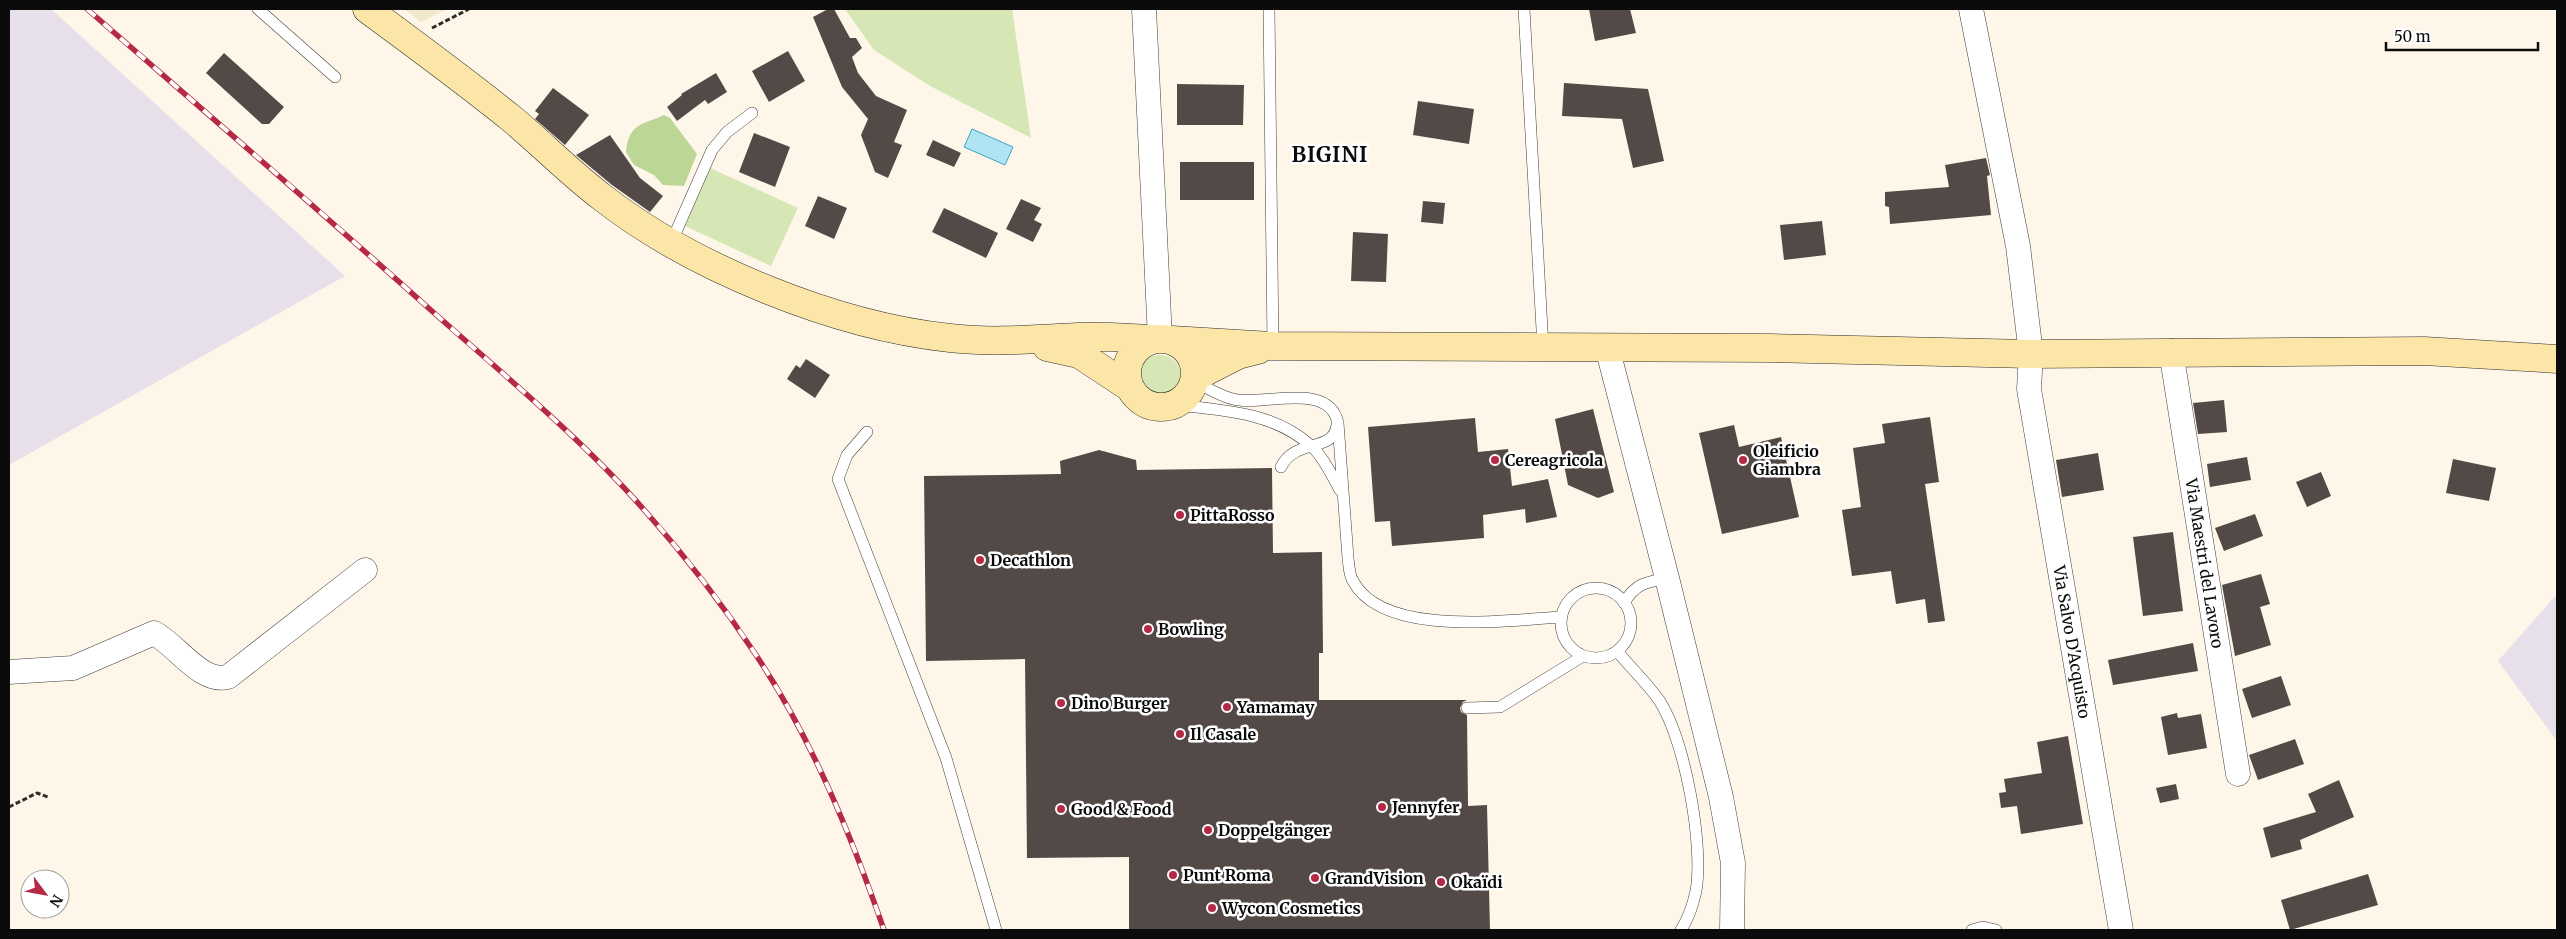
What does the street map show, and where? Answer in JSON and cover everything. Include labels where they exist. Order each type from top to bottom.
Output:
[{"type":"main road","points":[[367,9],[513,120],[603,198],[671,243],[794,300],[849,319],[950,338],[1024,342],[1080,337],[1162,339],[1273,346],[1770,348],[2031,354],[2171,351],[2424,350],[2557,359]]},
{"type":"main road","points":[[1162,339],[1190,355],[1195,366],[1195,380]]},
{"type":"main road","points":[[1129,387],[1126,367],[1130,357],[1136,349],[1162,339]]},
{"type":"main road","points":[[1024,342],[1079,354],[1129,387],[1141,402],[1152,407],[1164,408],[1184,399],[1195,380],[1238,355],[1273,346]]},
{"type":"street","points":[[1144,9],[1162,339]]},
{"type":"street","name":"Via Salvo D'Acquisto","points":[[1971,9],[2018,246],[2031,354],[2029,389],[2121,930]]},
{"type":"street","points":[[1606,347],[1667,578],[1721,797],[1733,863],[1732,930]]},
{"type":"street","name":"Via Maestri del Lavoro","points":[[2171,351],[2238,774]]},
{"type":"street","points":[[9,672],[73,668],[154,633],[163,638],[206,675],[219,679],[228,677],[365,570]]},
{"type":"lane","points":[[258,9],[334,77]]},
{"type":"lane","points":[[1269,9],[1273,346]]},
{"type":"lane","points":[[1524,9],[1543,347]]},
{"type":"lane","points":[[671,243],[712,150],[727,132],[752,113]]},
{"type":"lane","points":[[1195,380],[1234,400],[1250,401],[1285,396],[1305,398],[1328,407],[1333,411],[1338,423],[1342,494],[1352,580],[1370,600],[1394,612],[1465,624],[1562,617]]},
{"type":"lane","points":[[1175,404],[1250,414],[1275,423],[1312,446],[1342,494]]},
{"type":"lane","points":[[1281,467],[1285,458],[1293,452],[1329,440],[1337,430],[1338,423]]},
{"type":"lane","points":[[867,432],[847,455],[838,479],[946,758],[996,930]]},
{"type":"lane","points":[[1624,603],[1631,590],[1649,581],[1667,578]]},
{"type":"lane","points":[[1585,589],[1609,590],[1624,603],[1630,618],[1630,626],[1627,638],[1617,651],[1606,656],[1594,658],[1583,656],[1573,649],[1563,636],[1562,617],[1570,600],[1585,589]]},
{"type":"lane","points":[[1617,651],[1659,701],[1679,745],[1696,836],[1696,891],[1687,920],[1681,930]]},
{"type":"lane","points":[[1467,708],[1500,707],[1583,656]]},
{"type":"lane","points":[[1972,930],[1983,927],[1996,930]]},
{"type":"path","points":[[416,45],[427,31],[469,9]]},
{"type":"path","points":[[9,807],[37,794],[48,798]]},
{"type":"shaded area","points":[[9,9],[51,9],[345,276],[9,465]]},
{"type":"shaded area","points":[[404,9],[447,9],[421,22]]},
{"type":"shaded area","points":[[2557,594],[2557,741],[2498,661]]},
{"type":"green space","points":[[845,9],[1012,9],[1031,138],[930,86],[874,50]]},
{"type":"green space","points":[[664,115],[670,118],[697,154],[684,186],[663,185],[654,175],[634,165],[626,152],[630,135],[638,126]]},
{"type":"green space","points":[[710,168],[798,208],[771,266],[685,226]]},
{"type":"green space","points":[[1164,355],[1172,358],[1178,364],[1181,376],[1178,388],[1172,394],[1156,397],[1148,394],[1142,388],[1139,372],[1142,364],[1148,358]]},
{"type":"water","points":[[972,129],[1013,147],[1005,165],[964,147]]},
{"type":"building","points":[[828,9],[834,9],[850,38],[856,38],[862,48],[852,57],[858,73],[876,96],[907,110],[894,142],[902,145],[888,178],[875,172],[861,135],[868,119],[842,87],[813,17]]},
{"type":"building","points":[[1589,9],[1630,9],[1636,33],[1595,41]]},
{"type":"building","points":[[788,51],[805,81],[769,102],[752,71]]},
{"type":"building","points":[[224,53],[284,107],[269,124],[262,124],[206,73]]},
{"type":"building","points":[[716,73],[727,92],[708,104],[705,100],[677,121],[667,107],[681,94]]},
{"type":"building","points":[[1564,83],[1648,89],[1664,161],[1633,168],[1622,119],[1562,116]]},
{"type":"building","points":[[1177,84],[1244,85],[1243,125],[1177,125]]},
{"type":"building","points":[[553,88],[589,115],[565,145],[535,119],[539,114],[535,111]]},
{"type":"building","points":[[1418,101],[1474,109],[1469,144],[1413,135]]},
{"type":"building","points":[[754,133],[790,147],[775,187],[739,172]]},
{"type":"building","points":[[610,135],[640,178],[663,196],[650,212],[612,185],[576,155]]},
{"type":"building","points":[[933,140],[961,153],[954,167],[926,155]]},
{"type":"building","points":[[1986,158],[1990,175],[1987,176],[1991,215],[1890,224],[1889,207],[1885,206],[1885,192],[1949,187],[1945,165]]},
{"type":"building","points":[[1180,162],[1254,162],[1254,200],[1180,200]]},
{"type":"building","points":[[818,196],[847,208],[834,239],[805,226]]},
{"type":"building","points":[[1021,199],[1041,208],[1034,220],[1042,224],[1033,242],[1006,229]]},
{"type":"building","points":[[1423,201],[1445,203],[1443,224],[1421,222]]},
{"type":"building","points":[[944,208],[998,233],[986,258],[932,232]]},
{"type":"building","points":[[1822,221],[1826,255],[1784,260],[1780,225]]},
{"type":"building","points":[[1353,232],[1388,234],[1386,282],[1351,281]]},
{"type":"building","points":[[806,359],[830,375],[815,398],[787,379],[796,365],[800,368]]},
{"type":"building","points":[[2224,400],[2227,432],[2198,434],[2193,403]]},
{"type":"building","points":[[1593,409],[1614,492],[1598,498],[1568,485],[1555,419]]},
{"type":"building","points":[[1930,417],[1939,482],[1925,484],[1945,621],[1928,623],[1925,599],[1896,604],[1891,571],[1852,576],[1842,510],[1861,507],[1853,448],[1885,443],[1882,424]]},
{"type":"building","points":[[1475,418],[1478,452],[1508,449],[1512,486],[1548,479],[1557,517],[1526,523],[1525,509],[1483,515],[1484,538],[1392,546],[1390,521],[1375,522],[1368,427]]},
{"type":"building","points":[[1734,425],[1739,447],[1781,437],[1799,517],[1722,534],[1699,433]]},
{"type":"building","points":[[1099,450],[1136,460],[1137,470],[1272,468],[1273,553],[1322,552],[1323,653],[1319,653],[1319,700],[1467,700],[1463,702],[1460,708],[1461,712],[1467,715],[1468,806],[1487,805],[1490,930],[1129,930],[1129,857],[1027,858],[1025,659],[926,661],[924,476],[1061,474],[1060,461]]},
{"type":"building","points":[[2098,453],[2104,490],[2062,497],[2056,460]]},
{"type":"building","points":[[2247,457],[2251,480],[2210,487],[2207,464]]},
{"type":"building","points":[[2453,459],[2496,468],[2489,501],[2446,493]]},
{"type":"building","points":[[2321,472],[2331,496],[2307,507],[2296,482]]},
{"type":"building","points":[[2255,514],[2263,536],[2224,551],[2215,528]]},
{"type":"building","points":[[2173,532],[2183,611],[2143,616],[2133,537]]},
{"type":"building","points":[[2261,574],[2270,604],[2260,607],[2271,645],[2235,656],[2222,585]]},
{"type":"building","points":[[2193,643],[2198,671],[2113,685],[2108,660]]},
{"type":"building","points":[[2281,676],[2291,705],[2252,718],[2242,689]]},
{"type":"building","points":[[2177,713],[2178,718],[2201,714],[2207,748],[2168,755],[2161,717]]},
{"type":"building","points":[[2068,736],[2083,824],[2021,834],[2017,806],[2001,808],[1999,793],[2006,792],[2004,779],[2042,773],[2037,742]]},
{"type":"building","points":[[2295,739],[2304,764],[2258,780],[2249,755]]},
{"type":"building","points":[[2339,780],[2354,817],[2300,840],[2302,849],[2271,858],[2263,828],[2316,812],[2308,794]]},
{"type":"building","points":[[2176,784],[2179,799],[2160,803],[2156,788]]},
{"type":"building","points":[[2368,874],[2378,905],[2290,930],[2281,900]]},
{"type":"railway","points":[[87,9],[542,409],[596,459],[661,529],[731,618],[756,655],[795,720],[844,823],[884,930]]},
{"type":"place","name":"Cereagricola","points":[[1495,460]]},
{"type":"place","name":"Oleificio Giambra","points":[[1743,460]]},
{"type":"place","name":"PittaRosso","points":[[1180,515]]},
{"type":"place","name":"Decathlon","points":[[980,560]]},
{"type":"place","name":"Bowling","points":[[1148,629]]},
{"type":"place","name":"Dino Burger","points":[[1061,703]]},
{"type":"place","name":"Yamamay","points":[[1227,707]]},
{"type":"place","name":"Il Casale","points":[[1180,734]]},
{"type":"place","name":"Jennyfer","points":[[1382,807]]},
{"type":"place","name":"Good & Food","points":[[1061,809]]},
{"type":"place","name":"Doppelgänger","points":[[1208,830]]},
{"type":"place","name":"Punt Roma","points":[[1173,875]]},
{"type":"place","name":"GrandVision","points":[[1315,878]]},
{"type":"place","name":"Okaïdi","points":[[1441,882]]},
{"type":"place","name":"Wycon Cosmetics","points":[[1212,908]]},
{"type":"district","name":"BIGINI","points":[[1330,154]]}]
